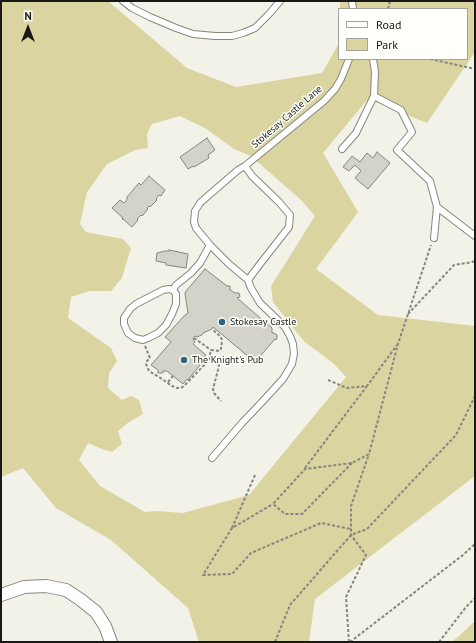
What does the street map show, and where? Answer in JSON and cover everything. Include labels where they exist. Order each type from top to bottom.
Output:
[{"type":"street","points":[[1,595],[24,587],[46,586],[66,590],[96,612],[106,626],[111,642]]},
{"type":"lane","points":[[123,1],[132,8],[176,28],[193,34],[215,36],[232,36],[255,28],[280,1]]},
{"type":"lane","name":"Stokesay Castle Lane","points":[[210,245],[196,228],[194,222],[195,211],[200,203],[238,170],[245,166],[324,101],[341,79],[349,60]]},
{"type":"lane","points":[[342,149],[356,133],[374,96],[375,72],[373,60]]},
{"type":"lane","points":[[374,96],[401,110],[412,132],[397,150],[430,181],[437,207],[434,238]]},
{"type":"lane","points":[[245,166],[252,176],[290,215],[289,227],[248,280]]},
{"type":"lane","points":[[437,207],[475,236]]},
{"type":"lane","points":[[173,290],[176,285],[200,263],[210,245],[248,280],[260,303],[285,327],[293,344],[294,354],[292,364],[283,379],[212,458]]},
{"type":"lane","points":[[163,290],[173,290],[176,294],[176,304],[166,325],[158,333],[143,340],[135,338],[128,333],[124,324],[124,318],[130,309],[136,304],[163,290]]},
{"type":"path","points":[[434,60],[475,69]]},
{"type":"path","points":[[349,642],[346,597],[366,555],[351,535],[351,506],[370,454],[398,344],[434,238]]},
{"type":"path","points":[[408,315],[454,265],[475,261]]},
{"type":"path","points":[[194,338],[211,350],[219,351],[222,345],[221,337],[213,330]]},
{"type":"path","points":[[143,340],[150,358],[146,364],[149,371],[177,388],[184,386],[210,359],[211,350]]},
{"type":"path","points":[[232,528],[273,504],[305,469],[398,344]]},
{"type":"path","points":[[210,359],[219,365],[213,389],[214,393],[221,401]]},
{"type":"path","points":[[168,382],[174,376]]},
{"type":"path","points":[[328,380],[347,388],[367,386]]},
{"type":"path","points":[[275,642],[290,605],[351,535],[367,529],[456,435],[475,396]]},
{"type":"path","points":[[273,504],[285,514],[302,514],[352,463],[370,454]]},
{"type":"path","points":[[305,469],[352,463]]},
{"type":"path","points":[[255,475],[232,528],[203,575],[232,574],[251,554],[321,523],[351,529]]},
{"type":"path","points":[[349,642],[463,555],[475,544]]},
{"type":"path","points":[[439,642],[466,607],[475,598]]},
{"type":"green space","points":[[1,1],[108,1],[187,68],[236,87],[322,73],[338,45],[338,60],[468,60],[468,8],[340,8],[340,1],[475,1],[475,52],[427,123],[368,99],[323,153],[358,212],[316,269],[378,315],[475,326],[475,476],[315,599],[309,642],[199,642],[188,608],[111,540],[56,508],[23,468],[1,477]],"holes":[[[180,116],[205,128],[234,149],[251,156],[302,201],[315,216],[271,286],[273,302],[305,342],[333,363],[346,377],[249,495],[183,513],[157,511],[145,512],[100,486],[79,460],[88,443],[112,452],[122,444],[118,431],[129,422],[143,414],[139,400],[131,396],[122,400],[108,388],[109,373],[117,361],[111,348],[68,318],[71,297],[89,291],[111,291],[122,278],[131,248],[123,239],[86,232],[80,224],[87,192],[107,164],[135,150],[148,148],[147,134],[152,124]]]},
{"type":"green space","points":[[475,621],[475,642],[452,642],[460,635]]},
{"type":"building","points":[[207,138],[215,150],[208,155],[209,158],[188,169],[180,157]]},
{"type":"building","points":[[377,152],[390,163],[368,189],[355,178],[361,171],[355,165],[349,171],[343,167],[352,156],[360,162],[367,153],[373,158]]},
{"type":"building","points":[[149,176],[165,190],[150,207],[149,206],[147,208],[148,209],[142,216],[141,215],[137,219],[138,220],[132,227],[112,208],[120,200],[124,203],[139,183],[141,185]]},
{"type":"building","points":[[169,250],[188,254],[186,268],[166,265],[166,263],[156,261],[157,253]]},
{"type":"building","name":"Stokesay Castle","points":[[205,269],[227,286],[230,286],[230,290],[235,293],[239,293],[240,297],[237,298],[272,328],[272,333],[277,335],[277,338],[257,361],[253,363],[250,361],[250,358],[213,327],[202,335],[197,337],[195,336],[193,339],[195,342],[193,344],[206,355],[199,364],[200,365],[183,384],[167,371],[158,373],[158,370],[151,365],[171,342],[165,337],[188,313],[185,294],[186,291]]},
{"type":"place","name":"Stokesay Castle","points":[[222,322]]},
{"type":"place","name":"The Knight's Pub","points":[[184,360]]}]
